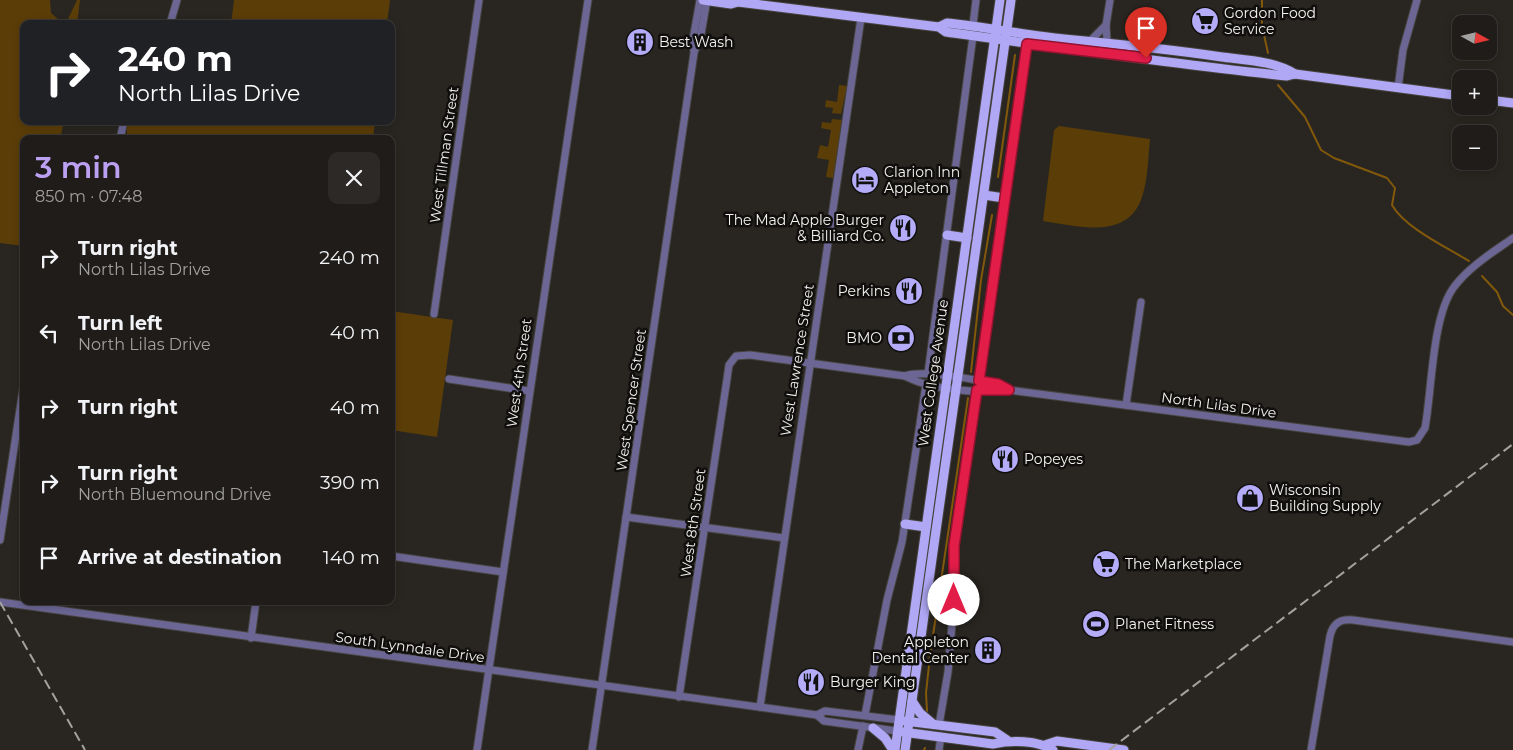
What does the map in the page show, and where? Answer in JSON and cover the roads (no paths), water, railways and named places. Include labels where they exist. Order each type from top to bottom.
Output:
[{"type":"main road","points":[[704,0],[731,4],[737,1],[939,27],[946,32],[1070,50],[1287,76],[1295,74],[1452,95]]},
{"type":"main road","name":"West College Avenue","points":[[894,750],[1000,0]]},
{"type":"main road","name":"West College Avenue","points":[[906,750],[1011,0]]},
{"type":"main road","points":[[939,27],[947,22],[996,30],[1253,61],[1288,70],[1295,74]]},
{"type":"main road","points":[[1070,50],[1080,46],[1102,48],[1107,42]]},
{"type":"main road","points":[[1497,101],[1513,103]]},
{"type":"main road","points":[[984,195],[1004,198]]},
{"type":"main road","points":[[947,236],[966,238]]},
{"type":"main road","points":[[905,524],[926,527]]},
{"type":"main road","points":[[912,701],[920,713],[936,725]]},
{"type":"main road","points":[[899,720],[994,732],[1007,740],[1049,748],[1057,741],[1124,750]]},
{"type":"main road","points":[[873,728],[885,738],[894,750]]},
{"type":"main road","points":[[897,731],[993,744],[1007,740]]},
{"type":"street","points":[[171,20],[177,0]]},
{"type":"street","name":"West Tillman Street","points":[[434,314],[479,0]]},
{"type":"street","name":"West 4th Street","points":[[477,750],[588,0]]},
{"type":"street","name":"West Spencer Street","points":[[592,750],[694,53],[700,40],[704,0]]},
{"type":"street","points":[[973,26],[976,0]]},
{"type":"street","points":[[1107,42],[1106,25],[1110,0]]},
{"type":"street","points":[[1398,88],[1403,50],[1417,0]]},
{"type":"street","name":"West Lawrence Street","points":[[760,707],[861,18]]},
{"type":"street","points":[[1091,40],[1106,25]]},
{"type":"street","points":[[928,374],[973,36]]},
{"type":"street","points":[[979,381],[1027,44]]},
{"type":"street","name":"North Lilas Drive","points":[[905,376],[926,384],[956,389],[1009,390],[1404,442],[1417,440],[1422,434],[1427,415],[1440,322],[1445,301],[1461,279],[1513,238]]},
{"type":"street","points":[[1126,405],[1141,302]]},
{"type":"street","name":"West 8th Street","points":[[679,697],[731,361],[736,356],[742,354],[810,363]]},
{"type":"street","points":[[810,363],[905,376]]},
{"type":"street","name":"North Lilas Drive","points":[[905,376],[914,372],[947,376],[998,384],[1009,390]]},
{"type":"street","points":[[448,379],[529,390]]},
{"type":"street","points":[[866,715],[887,600],[905,524],[926,384]]},
{"type":"street","points":[[936,725],[948,672],[953,612],[954,546],[977,390]]},
{"type":"street","points":[[0,540],[20,409]]},
{"type":"street","points":[[626,517],[784,538]]},
{"type":"street","points":[[395,557],[503,572]]},
{"type":"street","name":"South Lynndale Drive","points":[[0,602],[20,605]]},
{"type":"street","name":"South Lynndale Drive","points":[[21,605],[679,697],[817,714],[825,711],[899,720]]},
{"type":"street","points":[[251,638],[255,605]]},
{"type":"street","points":[[1311,750],[1330,636],[1335,624],[1348,620],[1513,642]]},
{"type":"street","name":"South Lynndale Drive","points":[[817,714],[824,721],[897,731]]},
{"type":"street","points":[[858,750],[863,726]]},
{"type":"street","points":[[939,750],[941,736]]},
{"type":"waterway","points":[[1262,0],[1262,26],[1268,53]]},
{"type":"waterway","points":[[998,177],[1015,55]]},
{"type":"waterway","points":[[1278,85],[1305,117],[1321,150],[1334,158],[1387,178],[1395,188],[1392,205],[1398,213],[1416,229],[1469,261]]},
{"type":"waterway","points":[[971,372],[981,280],[992,215]]},
{"type":"waterway","points":[[1482,276],[1497,292],[1503,306],[1513,315]]},
{"type":"waterway","points":[[927,711],[926,693],[930,656],[968,398]]},
{"type":"railway","points":[[1109,750],[1513,444]]},
{"type":"railway","points":[[0,602],[85,750]]},
{"type":"place","name":"Gordon Food Service","points":[[1205,21]]},
{"type":"place","name":"Best Wash","points":[[640,42]]},
{"type":"place","name":"Clarion Inn Appleton","points":[[865,180]]},
{"type":"place","name":"The Mad Apple Burger & Billiard Co.","points":[[903,228]]},
{"type":"place","name":"Perkins","points":[[909,291]]},
{"type":"place","name":"BMO","points":[[901,338]]},
{"type":"place","name":"Popeyes","points":[[1005,459]]},
{"type":"place","name":"Wisconsin Building Supply","points":[[1250,498]]},
{"type":"place","name":"The Marketplace","points":[[1106,564]]},
{"type":"place","name":"Planet Fitness","points":[[1096,624]]},
{"type":"place","name":"Appleton Dental Center","points":[[988,650]]},
{"type":"place","name":"Burger King","points":[[811,682]]}]
